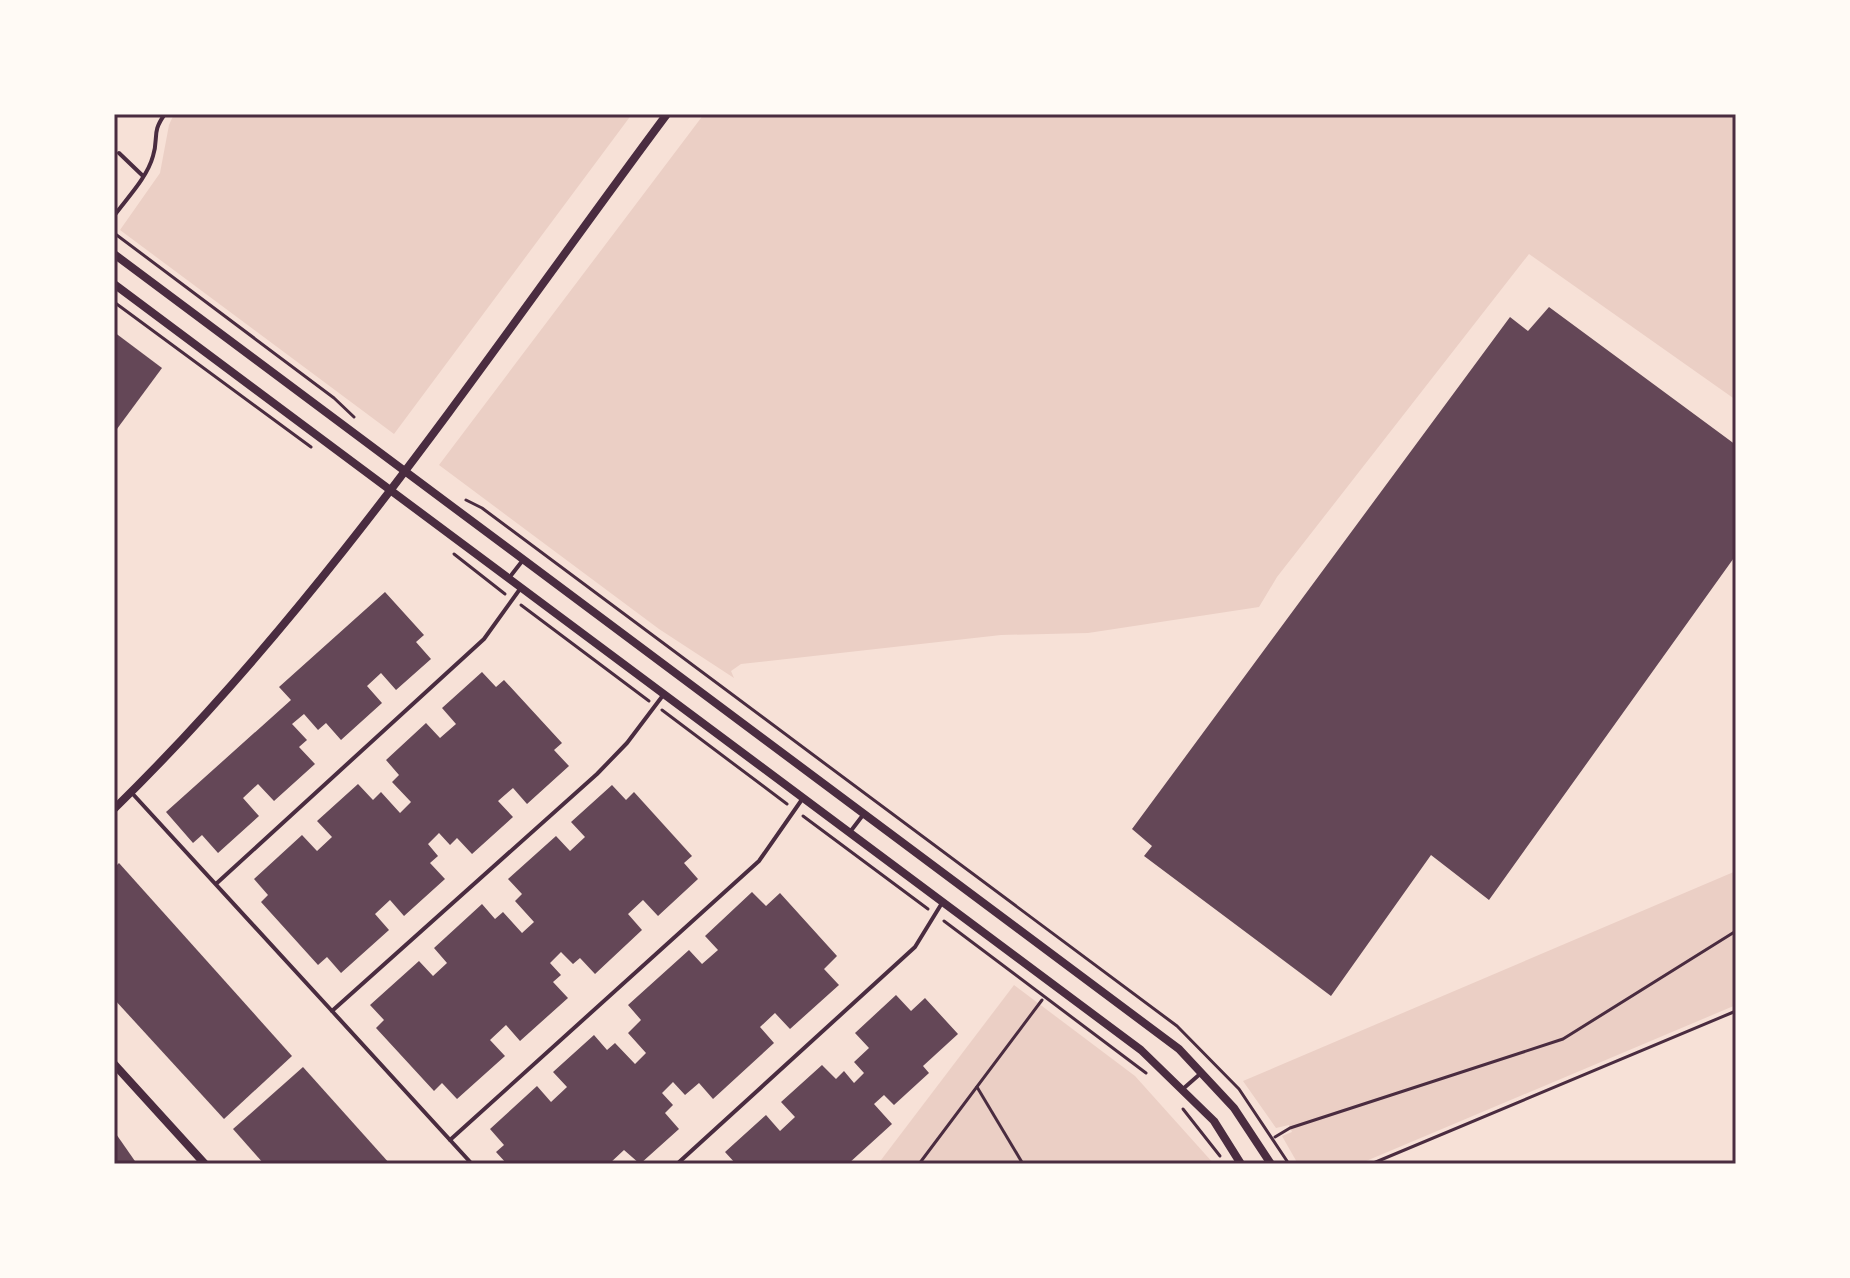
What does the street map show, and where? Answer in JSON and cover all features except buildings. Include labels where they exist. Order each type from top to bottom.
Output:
[{"type":"street","points":[[114,809],[252,659],[391,489],[667,114]]},
{"type":"street","points":[[114,254],[1179,1049],[1203,1071],[1234,1108],[1271,1164]]},
{"type":"street","points":[[114,284],[1141,1050],[1184,1088],[1214,1121],[1241,1164]]},
{"type":"street","points":[[114,1064],[205,1164]]},
{"type":"lane","points":[[114,216],[143,176],[154,154],[154,129],[165,114]]},
{"type":"lane","points":[[119,153],[143,176]]},
{"type":"lane","points":[[509,578],[525,558]]},
{"type":"lane","points":[[217,884],[459,664],[484,639],[521,587]]},
{"type":"lane","points":[[332,1011],[597,774],[627,743],[664,694]]},
{"type":"lane","points":[[131,792],[472,1164]]},
{"type":"lane","points":[[450,1140],[759,861],[803,798]]},
{"type":"lane","points":[[850,832],[864,814]]},
{"type":"lane","points":[[677,1164],[915,947],[942,903]]},
{"type":"lane","points":[[1184,1088],[1203,1071]]},
{"type":"path","points":[[114,233],[334,398],[365,425]]},
{"type":"path","points":[[114,302],[314,448]]},
{"type":"path","points":[[454,492],[482,508],[1177,1026],[1239,1089],[1289,1164]]},
{"type":"path","points":[[449,549],[1150,1077]]},
{"type":"path","points":[[1290,1128],[1563,1039],[1736,931]]},
{"type":"path","points":[[919,1164],[1042,1000]]},
{"type":"path","points":[[1371,1164],[1736,1011]]},
{"type":"path","points":[[977,1087],[1023,1164]]},
{"type":"path","points":[[1178,1103],[1224,1162]]},
{"type":"shaded area","points":[[174,114],[632,114],[394,434],[120,230],[160,173]]},
{"type":"shaded area","points":[[704,114],[1736,114],[1736,400],[1529,254],[1277,577],[1259,607],[1088,633],[1001,635],[741,664],[731,671],[734,678],[659,629],[439,465]]},
{"type":"shaded area","points":[[1736,871],[1736,1005],[1359,1164],[1298,1164],[1282,1136],[1292,1132],[1289,1125],[1276,1128],[1243,1081]]},
{"type":"shaded area","points":[[1014,985],[1135,1076],[1214,1164],[878,1164]]}]
